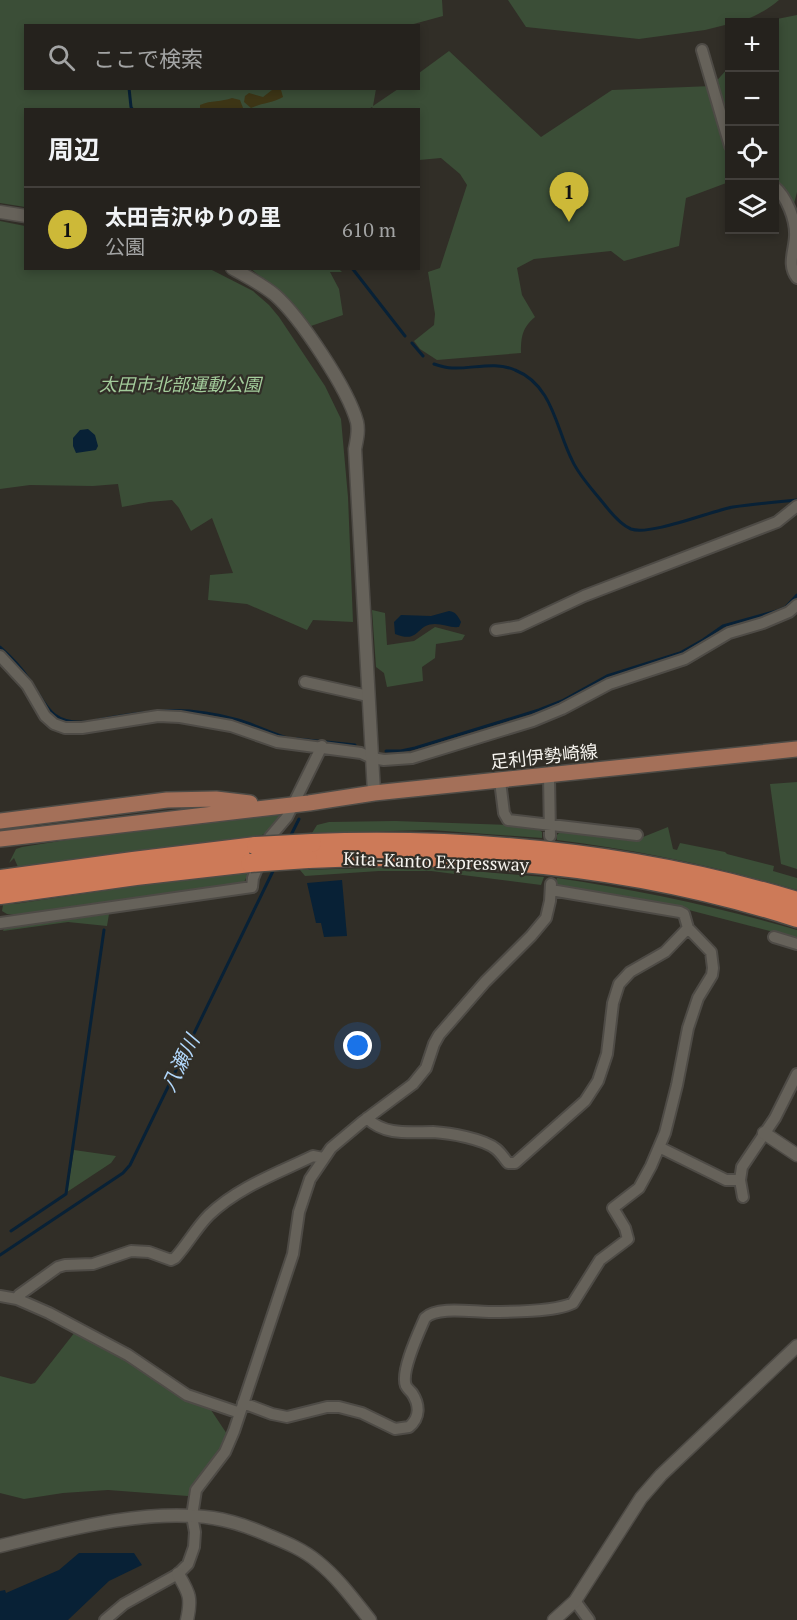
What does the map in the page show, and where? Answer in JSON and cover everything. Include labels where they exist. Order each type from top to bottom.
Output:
[{"type":"highway","name":"Kita-Kanto Expressway","points":[[0,879],[12,888],[136,876],[253,855],[448,842],[497,844],[636,862],[797,901]]},
{"type":"highway","name":"Kita-Kanto Expressway","points":[[310,851],[497,861],[560,867],[690,890],[797,918]]},
{"type":"main road","name":"足利伊勢崎線","points":[[0,838],[374,793],[797,749]]},
{"type":"main road","name":"足利伊勢崎線","points":[[0,821],[190,799],[271,805],[294,804]]},
{"type":"street","points":[[702,50],[725,132]]},
{"type":"street","points":[[779,192],[784,198],[794,223],[795,238],[790,267],[797,278]]},
{"type":"street","points":[[0,212],[24,216]]},
{"type":"street","points":[[236,270],[256,281],[285,305],[337,378],[356,422],[374,793]]},
{"type":"street","points":[[496,630],[520,626],[584,596],[777,522],[797,506]]},
{"type":"street","points":[[0,656],[27,685],[45,716],[58,727],[70,729],[144,717],[180,717],[231,726],[277,742],[296,746],[322,746],[384,760],[412,758],[533,721],[562,709],[609,684],[685,659],[729,633],[763,623],[789,612],[797,605]]},
{"type":"street","points":[[305,682],[368,696]]},
{"type":"street","points":[[0,923],[252,887],[253,878],[270,837],[287,817],[322,746]]},
{"type":"street","points":[[549,776],[550,836]]},
{"type":"street","points":[[501,781],[506,818],[637,835]]},
{"type":"street","points":[[0,1296],[17,1299],[49,1313],[128,1354],[187,1395],[242,1408],[287,1417],[327,1407],[339,1407],[362,1413],[395,1429],[408,1426],[418,1415],[418,1409],[406,1386],[405,1378],[424,1318],[439,1311],[493,1312],[555,1309],[573,1303],[600,1260],[628,1239],[626,1228],[613,1208],[639,1188],[665,1132],[688,1028],[698,998],[711,980],[713,968],[711,952],[688,928],[684,914],[680,912],[551,887],[546,918],[485,982],[439,1035],[426,1068],[413,1084],[331,1148],[310,1179],[299,1212],[293,1254],[242,1408],[225,1452],[196,1490],[192,1516],[195,1532],[188,1564],[178,1574],[124,1604],[105,1620]]},
{"type":"street","points":[[367,1118],[370,1122],[402,1133],[446,1134],[486,1144],[494,1147],[508,1163],[515,1163],[585,1101],[591,1093],[607,1054],[613,1003],[623,977],[665,952],[688,928]]},
{"type":"street","points":[[774,937],[797,944]]},
{"type":"street","points":[[743,1197],[740,1180],[742,1167],[784,1102],[797,1074]]},
{"type":"street","points":[[764,1133],[797,1155]]},
{"type":"street","points":[[659,1147],[726,1180],[740,1180]]},
{"type":"street","points":[[17,1299],[19,1295],[64,1265],[93,1264],[131,1251],[149,1252],[171,1260],[207,1217],[248,1186],[313,1156],[323,1158]]},
{"type":"street","points":[[554,1620],[574,1601],[641,1497],[661,1475],[797,1346]]},
{"type":"street","points":[[0,1546],[101,1524],[136,1519],[192,1516],[234,1523],[294,1546],[318,1562],[342,1586],[370,1620]]},
{"type":"street","points":[[178,1574],[189,1591],[191,1599],[187,1620]]},
{"type":"street","points":[[574,1601],[589,1620]]},
{"type":"green space","points":[[0,0],[442,0],[443,16],[414,24],[24,24],[24,90],[376,90],[373,106],[397,90],[420,90],[420,72],[449,51],[541,137],[612,90],[712,86],[725,71],[725,183],[686,198],[679,246],[624,261],[611,251],[534,259],[517,268],[522,295],[535,317],[523,333],[521,353],[437,360],[420,349],[414,341],[434,325],[435,314],[428,272],[440,268],[467,185],[460,174],[441,158],[420,160],[420,108],[24,108],[24,207],[0,203]]},
{"type":"green space","points":[[508,0],[779,0],[750,18],[725,18],[725,25],[639,39],[526,27]]},
{"type":"green space","points":[[797,15],[797,192],[794,204],[779,194],[779,19]]},
{"type":"green space","name":"太田市北部運動公園","points":[[0,221],[24,226],[24,270],[212,270],[253,291],[269,305],[325,386],[341,419],[348,497],[353,622],[313,620],[307,630],[247,604],[208,600],[210,575],[233,573],[212,518],[191,531],[172,500],[122,507],[118,484],[30,485],[0,489]]},
{"type":"green space","points":[[252,270],[340,270],[342,272],[330,272],[339,289],[343,315],[308,327],[292,302]]},
{"type":"green space","points":[[372,610],[385,613],[387,645],[414,641],[435,627],[465,635],[462,640],[436,644],[435,658],[422,667],[423,681],[387,687],[384,673],[376,667]]},
{"type":"green space","points":[[797,782],[797,869],[781,864],[770,784]]},
{"type":"green space","points":[[284,812],[269,832],[262,835],[18,867],[14,858],[9,863],[16,849],[22,847]]},
{"type":"green space","points":[[395,821],[535,826],[542,832],[542,838],[431,830],[312,833],[317,825],[329,822]]},
{"type":"green space","points":[[668,827],[673,849],[677,850],[680,843],[725,852],[774,866],[773,871],[797,878],[797,890],[678,860],[557,840],[557,835],[561,831],[633,841]]},
{"type":"green space","points":[[406,867],[544,877],[541,885],[431,871],[379,871],[305,876],[300,870]]},
{"type":"green space","points":[[249,872],[243,884],[17,915],[2,911],[3,905],[10,902],[14,904]]},
{"type":"green space","points":[[557,878],[618,888],[738,914],[797,930],[797,938],[685,909],[560,887],[556,882]]},
{"type":"green space","points":[[109,914],[107,926],[68,922],[3,931],[4,929]]},
{"type":"green space","points":[[74,1150],[116,1156],[111,1163],[67,1192]]},
{"type":"green space","points":[[75,1332],[125,1357],[209,1407],[227,1434],[188,1496],[108,1490],[63,1493],[24,1499],[0,1493],[0,1376],[35,1383]]},
{"type":"sand","points":[[272,90],[281,90],[283,97],[251,108],[244,102],[245,96],[249,93],[263,97]]},
{"type":"sand","points":[[232,98],[240,100],[243,108],[200,108],[200,105],[204,103]]},
{"type":"water","points":[[88,429],[95,435],[98,446],[96,450],[76,453],[73,438],[80,430]]},
{"type":"water","points":[[449,611],[455,613],[459,618],[461,622],[459,627],[435,624],[424,627],[409,637],[395,634],[394,622],[401,615],[431,616]]},
{"type":"water","points":[[342,880],[347,936],[324,937],[321,923],[316,923],[307,883]]},
{"type":"water","points":[[79,1553],[134,1553],[142,1565],[109,1581],[68,1620],[0,1620],[0,1591],[5,1590],[6,1593],[59,1570]]},
{"type":"waterway","points":[[129,90],[132,108]]},
{"type":"waterway","points":[[354,270],[405,336]]},
{"type":"waterway","points":[[412,343],[423,356]]},
{"type":"waterway","points":[[434,364],[452,368],[500,366],[528,377],[546,397],[578,472],[613,515],[631,529],[666,526],[733,507],[797,500]]},
{"type":"waterway","points":[[386,751],[415,748],[539,710],[562,701],[607,676],[680,653],[723,626],[786,607],[797,595]]},
{"type":"waterway","points":[[0,647],[22,670],[56,716],[64,720],[86,722]]},
{"type":"waterway","points":[[98,720],[151,712],[201,712],[238,720],[291,739]]},
{"type":"waterway","points":[[297,739],[355,745]]},
{"type":"waterway","name":"八瀬川","points":[[289,839],[299,819]]},
{"type":"waterway","name":"八瀬川","points":[[0,1255],[123,1173],[130,1165],[274,869]]},
{"type":"waterway","points":[[11,1231],[66,1194],[104,930]]},
{"type":"place","name":"太田吉沢ゆりの里","points":[[569,222]]}]
